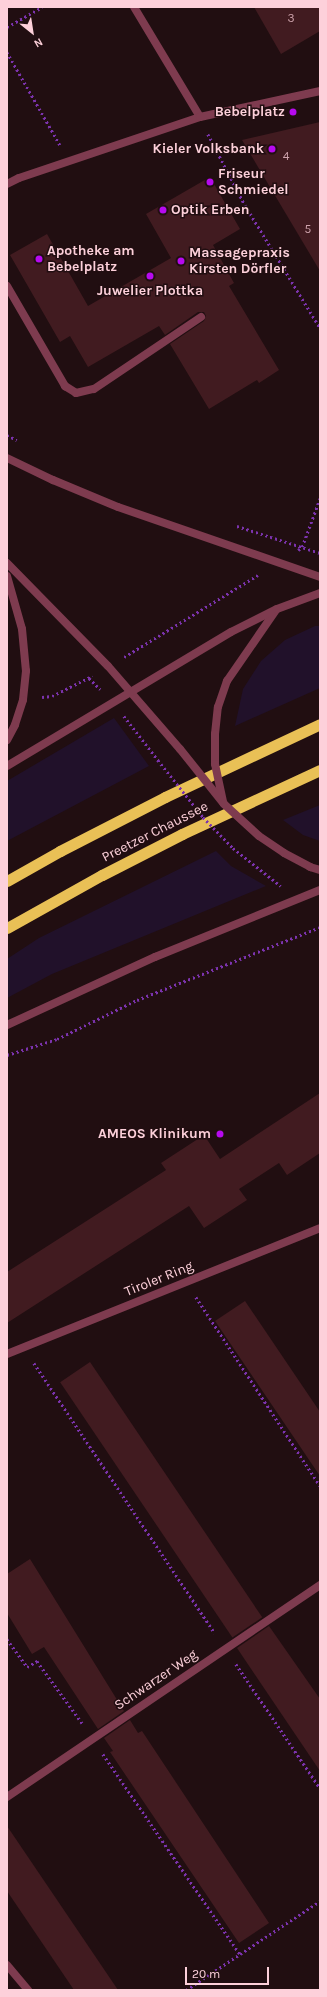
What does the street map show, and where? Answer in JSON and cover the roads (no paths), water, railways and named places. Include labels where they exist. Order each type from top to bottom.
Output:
[{"type":"highway","name":"Preetzer Chaussee","points":[[7,881],[60,851],[165,797],[320,724]]},
{"type":"highway","name":"Preetzer Chaussee","points":[[7,928],[95,879],[182,834],[320,770]]},
{"type":"street","points":[[134,7],[200,117]]},
{"type":"street","points":[[7,184],[69,161],[200,117],[320,91]]},
{"type":"street","points":[[7,286],[65,386],[76,393],[94,389],[201,317]]},
{"type":"street","points":[[7,458],[53,480],[118,507],[320,577]]},
{"type":"street","points":[[7,563],[131,691],[224,804],[259,836],[284,853],[310,867],[320,870]]},
{"type":"street","points":[[7,576],[22,629],[26,672],[23,700],[15,725],[7,740]]},
{"type":"street","points":[[7,766],[231,632],[277,609],[320,593]]},
{"type":"street","points":[[224,804],[215,764],[215,734],[218,706],[227,681],[277,609]]},
{"type":"street","points":[[7,1025],[155,957],[320,890]]},
{"type":"street","name":"Tiroler Ring","points":[[7,1354],[320,1228]]},
{"type":"street","name":"Schwarzer Weg","points":[[7,1797],[320,1585]]},
{"type":"street","points":[[7,1965],[28,1990]]},
{"type":"place","name":"Bebelplatz","points":[[293,112]]},
{"type":"place","name":"Kieler Volksbank","points":[[272,149]]},
{"type":"place","name":"Friseur Schmiedel","points":[[210,182]]},
{"type":"place","name":"Optik Erben","points":[[163,210]]},
{"type":"place","name":"Apotheke am Bebelplatz","points":[[39,259]]},
{"type":"place","name":"Massagepraxis Kirsten Dörfler","points":[[181,261]]},
{"type":"place","name":"Juwelier Plottka","points":[[150,276]]},
{"type":"place","name":"AMEOS Klinikum","points":[[220,1134]]}]
